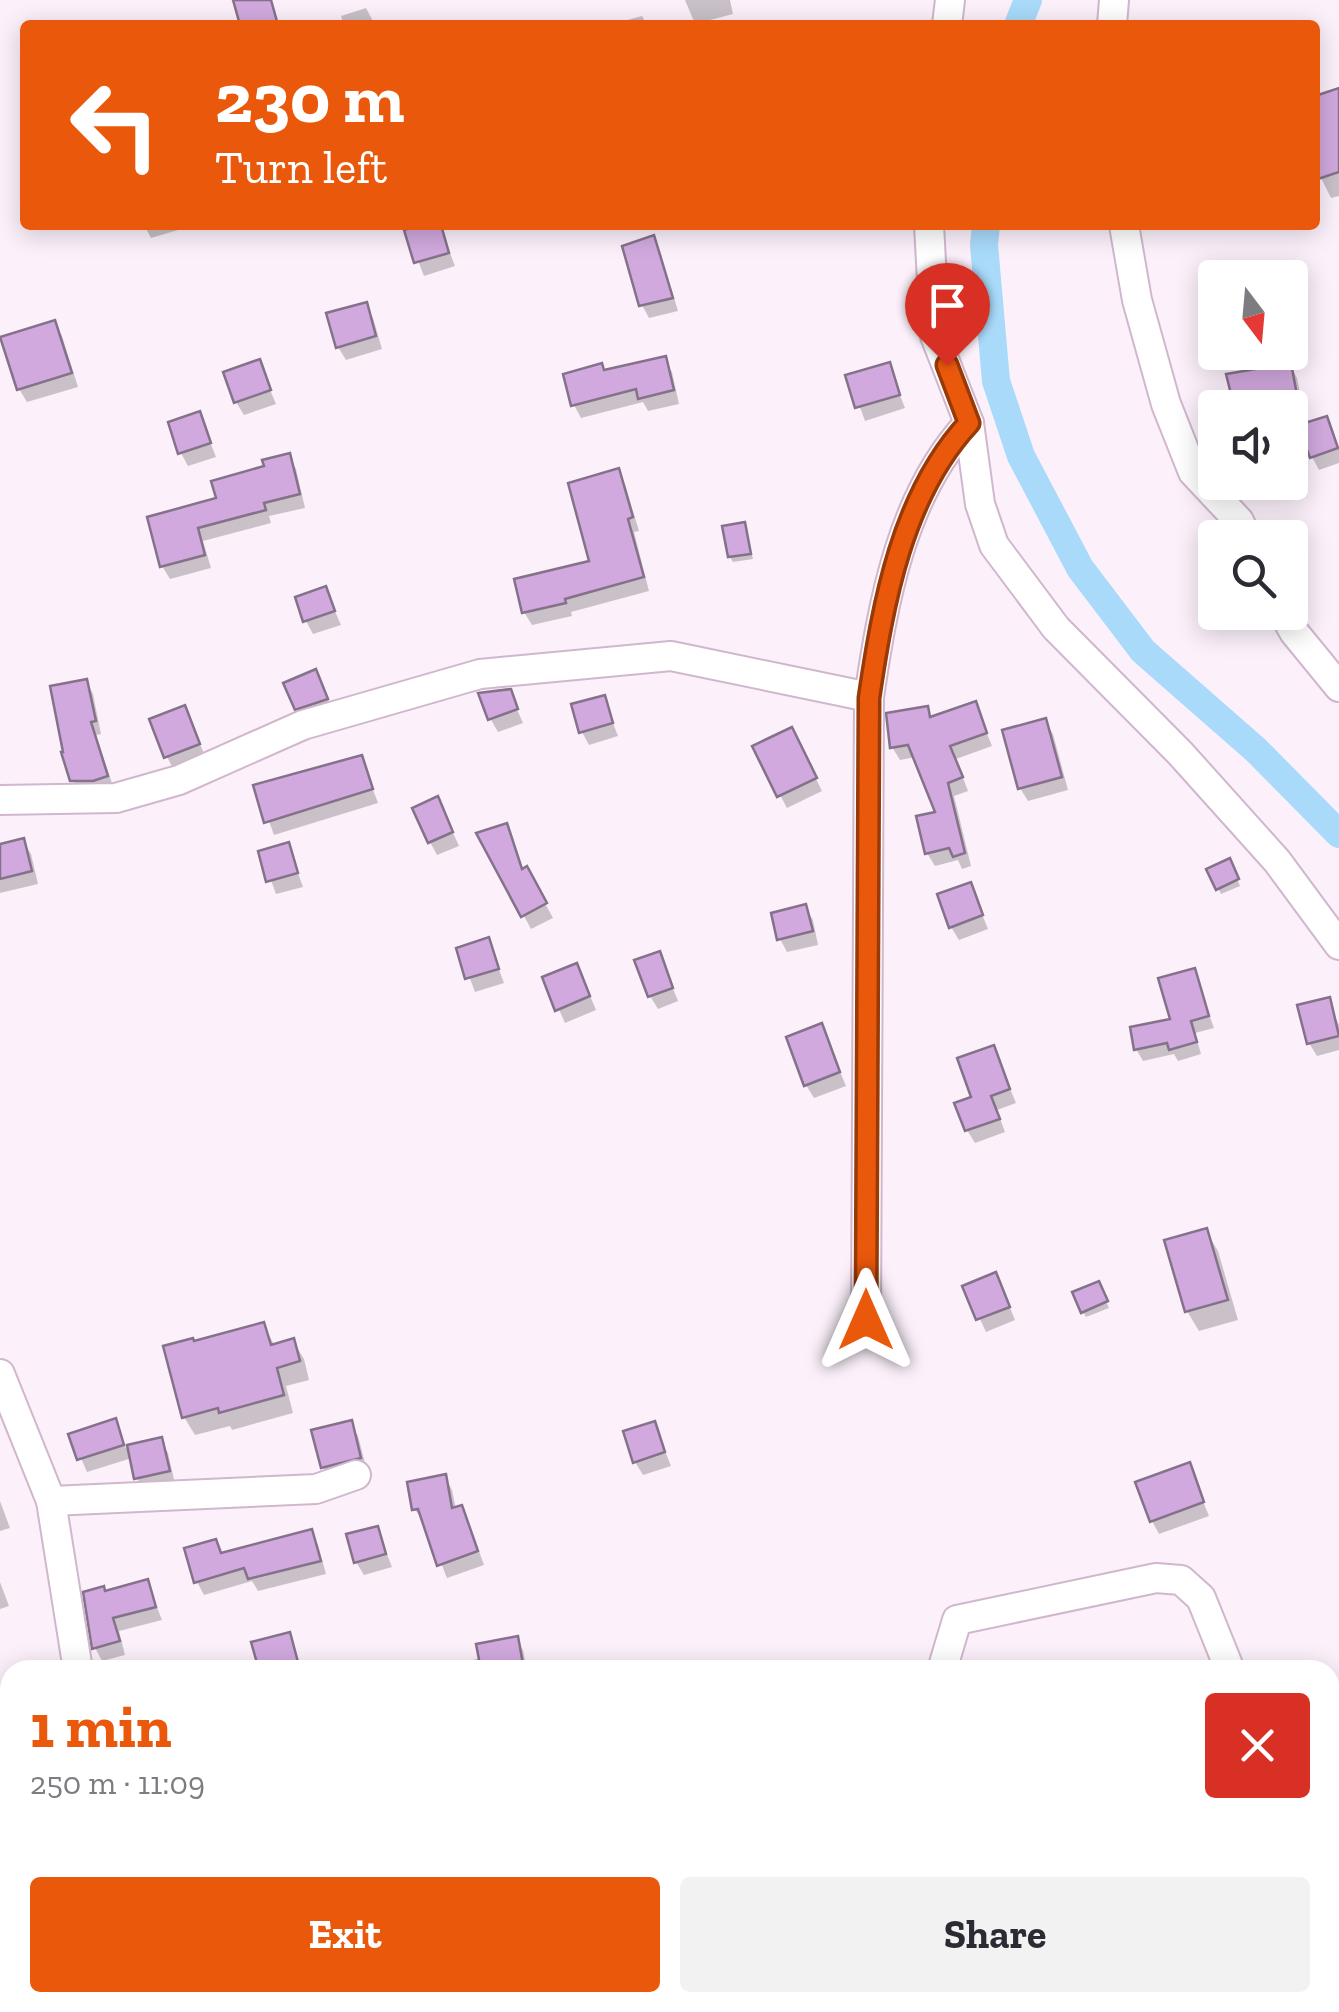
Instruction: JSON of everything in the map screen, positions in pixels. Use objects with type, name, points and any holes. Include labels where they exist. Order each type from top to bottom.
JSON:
[{"type":"street","points":[[930,230],[935,336],[969,423],[980,504],[994,546],[1056,628],[1180,753],[1277,861],[1339,945]]},
{"type":"street","points":[[1125,230],[1137,300],[1166,404],[1193,472],[1239,520]]},
{"type":"street","points":[[866,1320],[869,698],[882,608],[904,538],[954,438],[969,423]]},
{"type":"street","points":[[1293,630],[1339,687]]},
{"type":"street","points":[[0,800],[116,798],[179,780],[303,725],[480,674],[671,656],[869,698]]},
{"type":"street","points":[[0,1374],[52,1501],[76,1660]]},
{"type":"street","points":[[52,1501],[316,1489],[356,1475]]},
{"type":"street","points":[[945,1660],[957,1620],[1156,1578],[1181,1580],[1201,1598],[1226,1660]]},
{"type":"building","points":[[233,0],[271,0],[277,20],[239,20]]},
{"type":"building","points":[[1339,88],[1339,172],[1320,178],[1320,94]]},
{"type":"building","points":[[404,230],[442,230],[449,253],[414,263]]},
{"type":"building","points":[[654,235],[673,298],[639,306],[622,246]]},
{"type":"building","points":[[367,302],[376,336],[336,348],[326,313]]},
{"type":"building","points":[[55,320],[72,373],[17,390],[0,337]]},
{"type":"building","points":[[666,356],[674,390],[638,399],[636,389],[571,406],[563,374],[602,363],[604,370]]},
{"type":"building","points":[[260,359],[271,390],[234,403],[223,372]]},
{"type":"building","points":[[890,362],[900,395],[855,408],[845,375]]},
{"type":"building","points":[[1292,370],[1296,390],[1230,390],[1226,374]]},
{"type":"building","points":[[200,411],[211,443],[178,454],[168,422]]},
{"type":"building","points":[[1327,416],[1338,448],[1310,458],[1308,422]]},
{"type":"building","points":[[290,453],[300,494],[264,503],[266,510],[198,528],[205,555],[160,567],[147,517],[216,498],[211,481],[264,466],[262,460]]},
{"type":"building","points":[[619,468],[644,577],[522,613],[514,579],[589,561],[568,483]]},
{"type":"building","points":[[745,522],[751,554],[728,557],[722,526]]},
{"type":"building","points":[[326,586],[335,611],[303,622],[295,597]]},
{"type":"building","points":[[316,669],[328,699],[295,710],[283,683]]},
{"type":"building","points":[[87,679],[96,721],[91,722],[108,776],[93,781],[70,781],[50,686]]},
{"type":"building","points":[[511,689],[518,709],[488,720],[478,693]]},
{"type":"building","points":[[605,695],[613,723],[579,733],[571,704]]},
{"type":"building","points":[[976,701],[987,733],[950,746],[963,777],[948,783],[965,853],[953,857],[949,848],[925,854],[916,816],[935,812],[908,745],[890,748],[886,713],[928,706],[930,717]]},
{"type":"building","points":[[185,705],[200,744],[164,758],[149,719]]},
{"type":"building","points":[[1046,718],[1062,777],[1018,789],[1002,730]]},
{"type":"building","points":[[792,727],[817,778],[777,797],[752,746]]},
{"type":"building","points":[[362,755],[373,789],[264,823],[253,785]]},
{"type":"building","points":[[438,796],[453,832],[428,843],[412,808]]},
{"type":"building","points":[[507,823],[522,869],[527,866],[547,903],[521,917],[476,833]]},
{"type":"building","points":[[24,838],[32,871],[0,879],[0,844]]},
{"type":"building","points":[[289,842],[298,873],[266,882],[258,851]]},
{"type":"building","points":[[1230,858],[1239,879],[1216,890],[1206,869]]},
{"type":"building","points":[[971,882],[983,915],[949,928],[937,894]]},
{"type":"building","points":[[806,904],[813,931],[777,940],[771,913]]},
{"type":"building","points":[[489,937],[499,969],[465,979],[456,948]]},
{"type":"building","points":[[660,951],[673,988],[648,997],[634,960]]},
{"type":"building","points":[[577,963],[590,996],[555,1011],[542,977]]},
{"type":"building","points":[[1195,968],[1209,1016],[1191,1021],[1197,1042],[1169,1050],[1167,1043],[1134,1050],[1130,1027],[1170,1019],[1158,978]]},
{"type":"building","points":[[1330,997],[1339,1036],[1307,1044],[1297,1005]]},
{"type":"building","points":[[822,1023],[840,1072],[804,1086],[786,1037]]},
{"type":"building","points":[[994,1045],[1010,1089],[991,1096],[1000,1119],[965,1131],[954,1103],[971,1097],[957,1058]]},
{"type":"building","points":[[1207,1228],[1228,1300],[1185,1312],[1164,1240]]},
{"type":"building","points":[[996,1272],[1010,1307],[976,1320],[962,1286]]},
{"type":"building","points":[[1099,1281],[1108,1301],[1081,1313],[1072,1292]]},
{"type":"building","points":[[264,1322],[271,1345],[294,1338],[300,1361],[277,1368],[284,1395],[219,1413],[218,1408],[182,1418],[163,1346]]},
{"type":"building","points":[[116,1418],[124,1445],[77,1460],[68,1434]]},
{"type":"building","points":[[352,1420],[361,1458],[321,1468],[311,1430]]},
{"type":"building","points":[[655,1421],[665,1452],[633,1463],[623,1431]]},
{"type":"building","points":[[162,1437],[170,1471],[134,1479],[127,1445]]},
{"type":"building","points":[[1190,1462],[1204,1502],[1150,1522],[1135,1482]]},
{"type":"building","points":[[446,1474],[452,1508],[462,1505],[478,1551],[437,1566],[418,1509],[412,1510],[407,1482]]},
{"type":"building","points":[[378,1526],[386,1554],[354,1563],[346,1534]]},
{"type":"building","points":[[312,1529],[321,1561],[248,1579],[244,1568],[194,1583],[184,1548],[216,1539],[221,1553]]},
{"type":"building","points":[[148,1579],[156,1607],[113,1618],[120,1641],[92,1649],[83,1592],[104,1586],[105,1591]]},
{"type":"building","points":[[290,1632],[297,1660],[256,1660],[251,1642]]},
{"type":"building","points":[[518,1636],[522,1660],[479,1660],[476,1644]]},
{"type":"waterway","points":[[1020,20],[1028,0]]},
{"type":"waterway","points":[[986,230],[996,381],[1021,456],[1080,568],[1143,651],[1256,750],[1339,834]]},
{"type":"route","points":[[866,1320],[869,698],[882,608],[904,538],[917,505],[954,438],[969,423],[947,365]]}]
